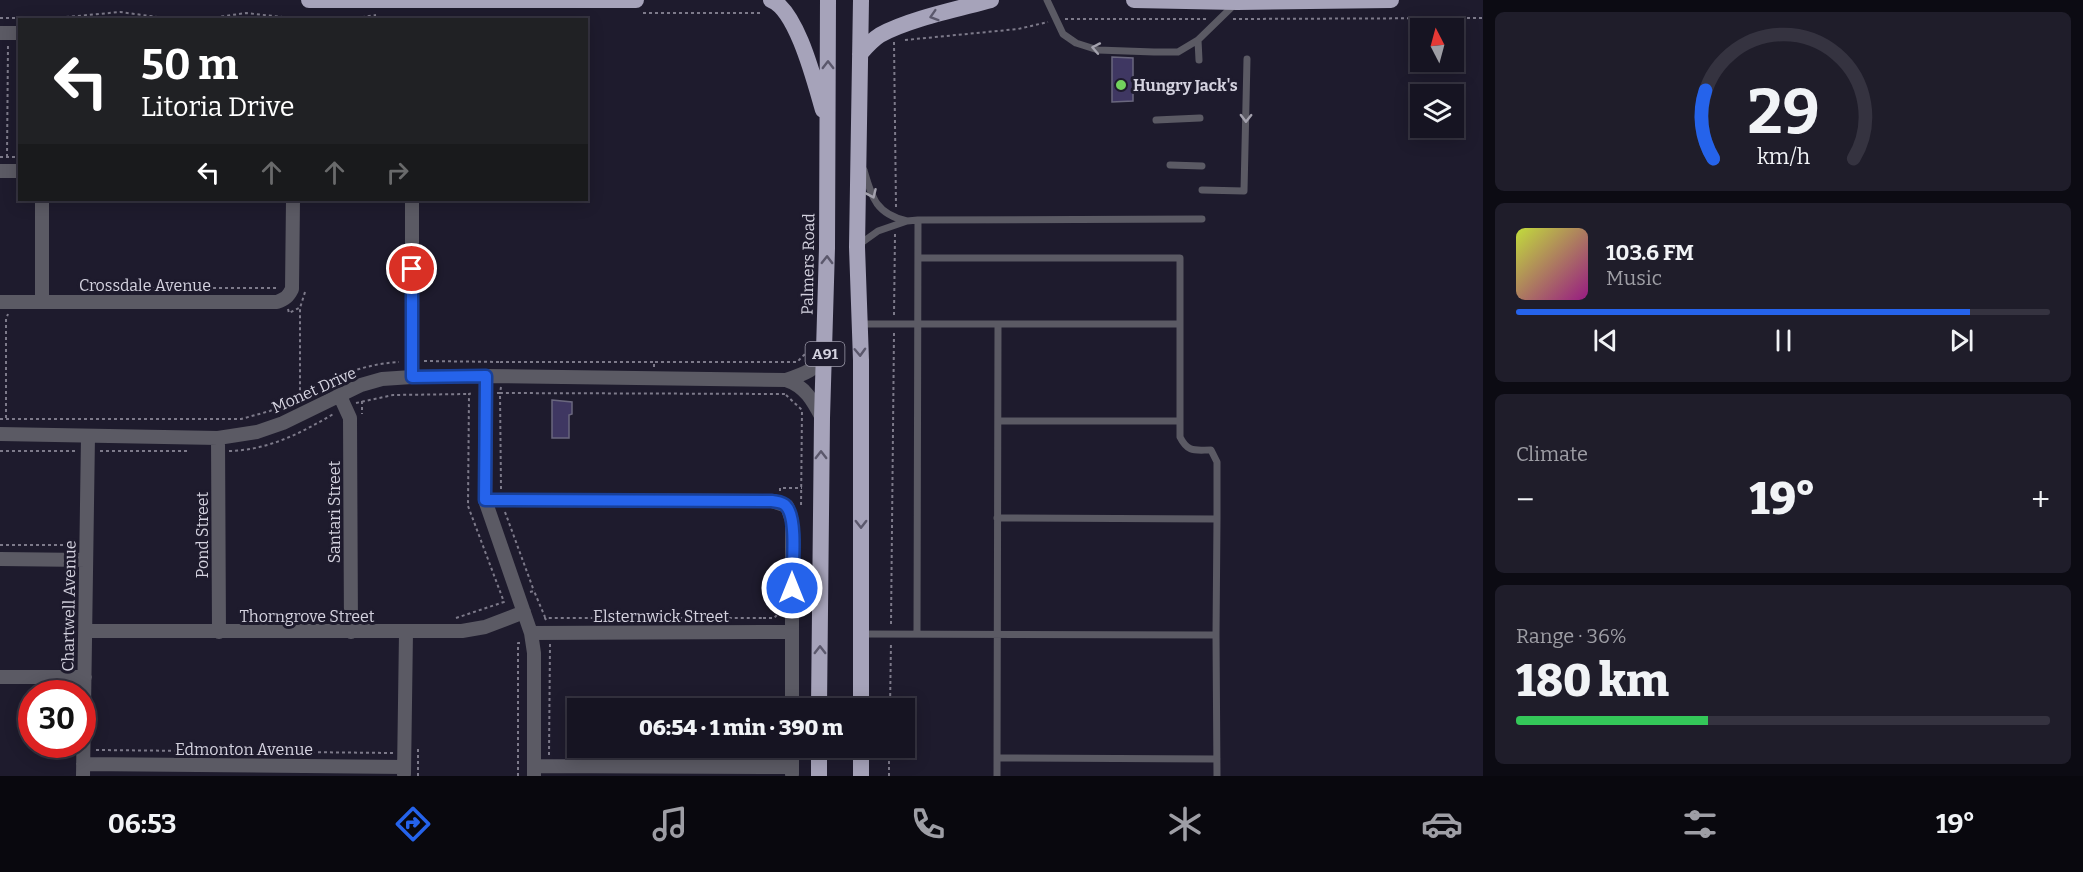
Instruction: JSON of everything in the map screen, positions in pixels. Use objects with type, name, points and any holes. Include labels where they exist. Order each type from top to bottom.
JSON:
[{"type":"highway","points":[[309,0],[636,0]]},
{"type":"highway","points":[[771,0],[781,6],[790,19],[807,59],[828,128]]},
{"type":"highway","name":"Palmers Road","points":[[819,698],[822,418],[819,346],[828,128],[828,0]]},
{"type":"highway","name":"A91","points":[[861,0],[857,246],[860,324],[861,698]]},
{"type":"highway","points":[[860,54],[867,45],[887,32],[928,17],[991,0]]},
{"type":"highway","points":[[1134,0],[1237,2],[1391,0]]},
{"type":"highway","points":[[819,758],[819,776]]},
{"type":"highway","points":[[861,758],[861,776]]},
{"type":"street","points":[[0,171],[18,171]]},
{"type":"street","points":[[42,201],[42,302]]},
{"type":"street","name":"Crossdale Avenue","points":[[0,302],[277,302],[288,296],[292,289],[292,201]]},
{"type":"street","points":[[412,201],[412,377]]},
{"type":"street","name":"Monet Drive","points":[[0,434],[218,438],[257,432],[283,423],[343,400],[382,379],[412,377],[654,378],[786,387],[814,368],[822,358],[819,346]]},
{"type":"street","points":[[486,376],[485,500],[531,633],[534,653],[534,771],[792,772]]},
{"type":"street","points":[[786,387],[796,384],[808,393],[822,418]]},
{"type":"street","name":"Santari Street","points":[[343,400],[350,418],[351,632]]},
{"type":"street","name":"Chartwell Avenue","points":[[87,768],[85,677],[88,436]]},
{"type":"street","name":"Pond Street","points":[[218,438],[219,632]]},
{"type":"street","points":[[485,500],[772,501],[786,506],[792,521],[792,698]]},
{"type":"street","points":[[0,559],[86,560]]},
{"type":"street","name":"Thorngrove Street","points":[[86,631],[462,631],[485,627],[524,612]]},
{"type":"street","points":[[404,772],[406,632]]},
{"type":"street","name":"Elsternwick Street","points":[[531,633],[791,632]]},
{"type":"street","points":[[0,677],[85,677]]},
{"type":"street","name":"Edmonton Avenue","points":[[87,768],[404,772]]},
{"type":"lane","points":[[1047,0],[1058,19],[1063,34],[1076,43],[1098,50],[1178,52],[1198,40],[1237,2]]},
{"type":"lane","points":[[1198,40],[1199,60]]},
{"type":"lane","points":[[1202,190],[1244,191],[1247,59]]},
{"type":"lane","points":[[1156,120],[1200,118]]},
{"type":"lane","points":[[859,148],[872,198],[896,222]]},
{"type":"lane","points":[[1170,165],[1202,166]]},
{"type":"lane","points":[[857,246],[896,222],[918,220],[1202,219]]},
{"type":"lane","points":[[917,634],[918,220]]},
{"type":"lane","points":[[918,258],[1180,258],[1180,437],[1185,446],[1192,450],[1211,450],[1217,462],[1217,776]]},
{"type":"lane","points":[[860,324],[1180,324]]},
{"type":"lane","points":[[997,776],[998,325]]},
{"type":"lane","points":[[998,421],[1180,421]]},
{"type":"lane","points":[[997,518],[1217,519]]},
{"type":"lane","points":[[861,634],[1216,635]]},
{"type":"lane","points":[[997,758],[1217,759]]},
{"type":"path","points":[[0,18],[56,18],[120,12],[165,18],[211,18],[246,13],[291,18]]},
{"type":"path","points":[[905,40],[1018,29],[1058,19],[1483,18]]},
{"type":"path","points":[[4,38],[7,157]]},
{"type":"path","points":[[890,698],[896,222],[894,41]]},
{"type":"path","points":[[0,157],[18,157]]},
{"type":"path","points":[[300,396],[300,308],[305,294],[305,282]]},
{"type":"path","points":[[0,313],[8,313],[6,319],[6,420]]},
{"type":"path","points":[[654,393],[654,362],[797,362],[819,346]]},
{"type":"path","points":[[424,361],[501,362]]},
{"type":"path","points":[[0,420],[241,419],[270,411],[337,375],[366,366],[399,362]]},
{"type":"path","points":[[500,393],[654,393],[786,387]]},
{"type":"path","points":[[343,400],[362,401],[376,397],[418,393],[469,394]]},
{"type":"path","points":[[362,401],[362,424]]},
{"type":"path","points":[[0,451],[75,451]]},
{"type":"path","points":[[0,545],[74,545]]},
{"type":"path","points":[[446,618],[457,618],[504,602]]},
{"type":"path","points":[[763,632],[763,618],[774,618],[780,613]]},
{"type":"path","points":[[87,768],[96,750],[394,753]]},
{"type":"path","points":[[889,758],[889,776]]},
{"type":"building","points":[[1112,57],[1133,58],[1133,101],[1112,102]]},
{"type":"building","points":[[552,400],[572,402],[572,414],[569,415],[569,438],[552,438]]},
{"type":"place","name":"Hungry Jack's","points":[[1121,85]]},
{"type":"route","points":[[412,269],[412,377],[486,376],[485,500],[772,501],[782,503],[786,506],[792,521],[792,588]]}]
